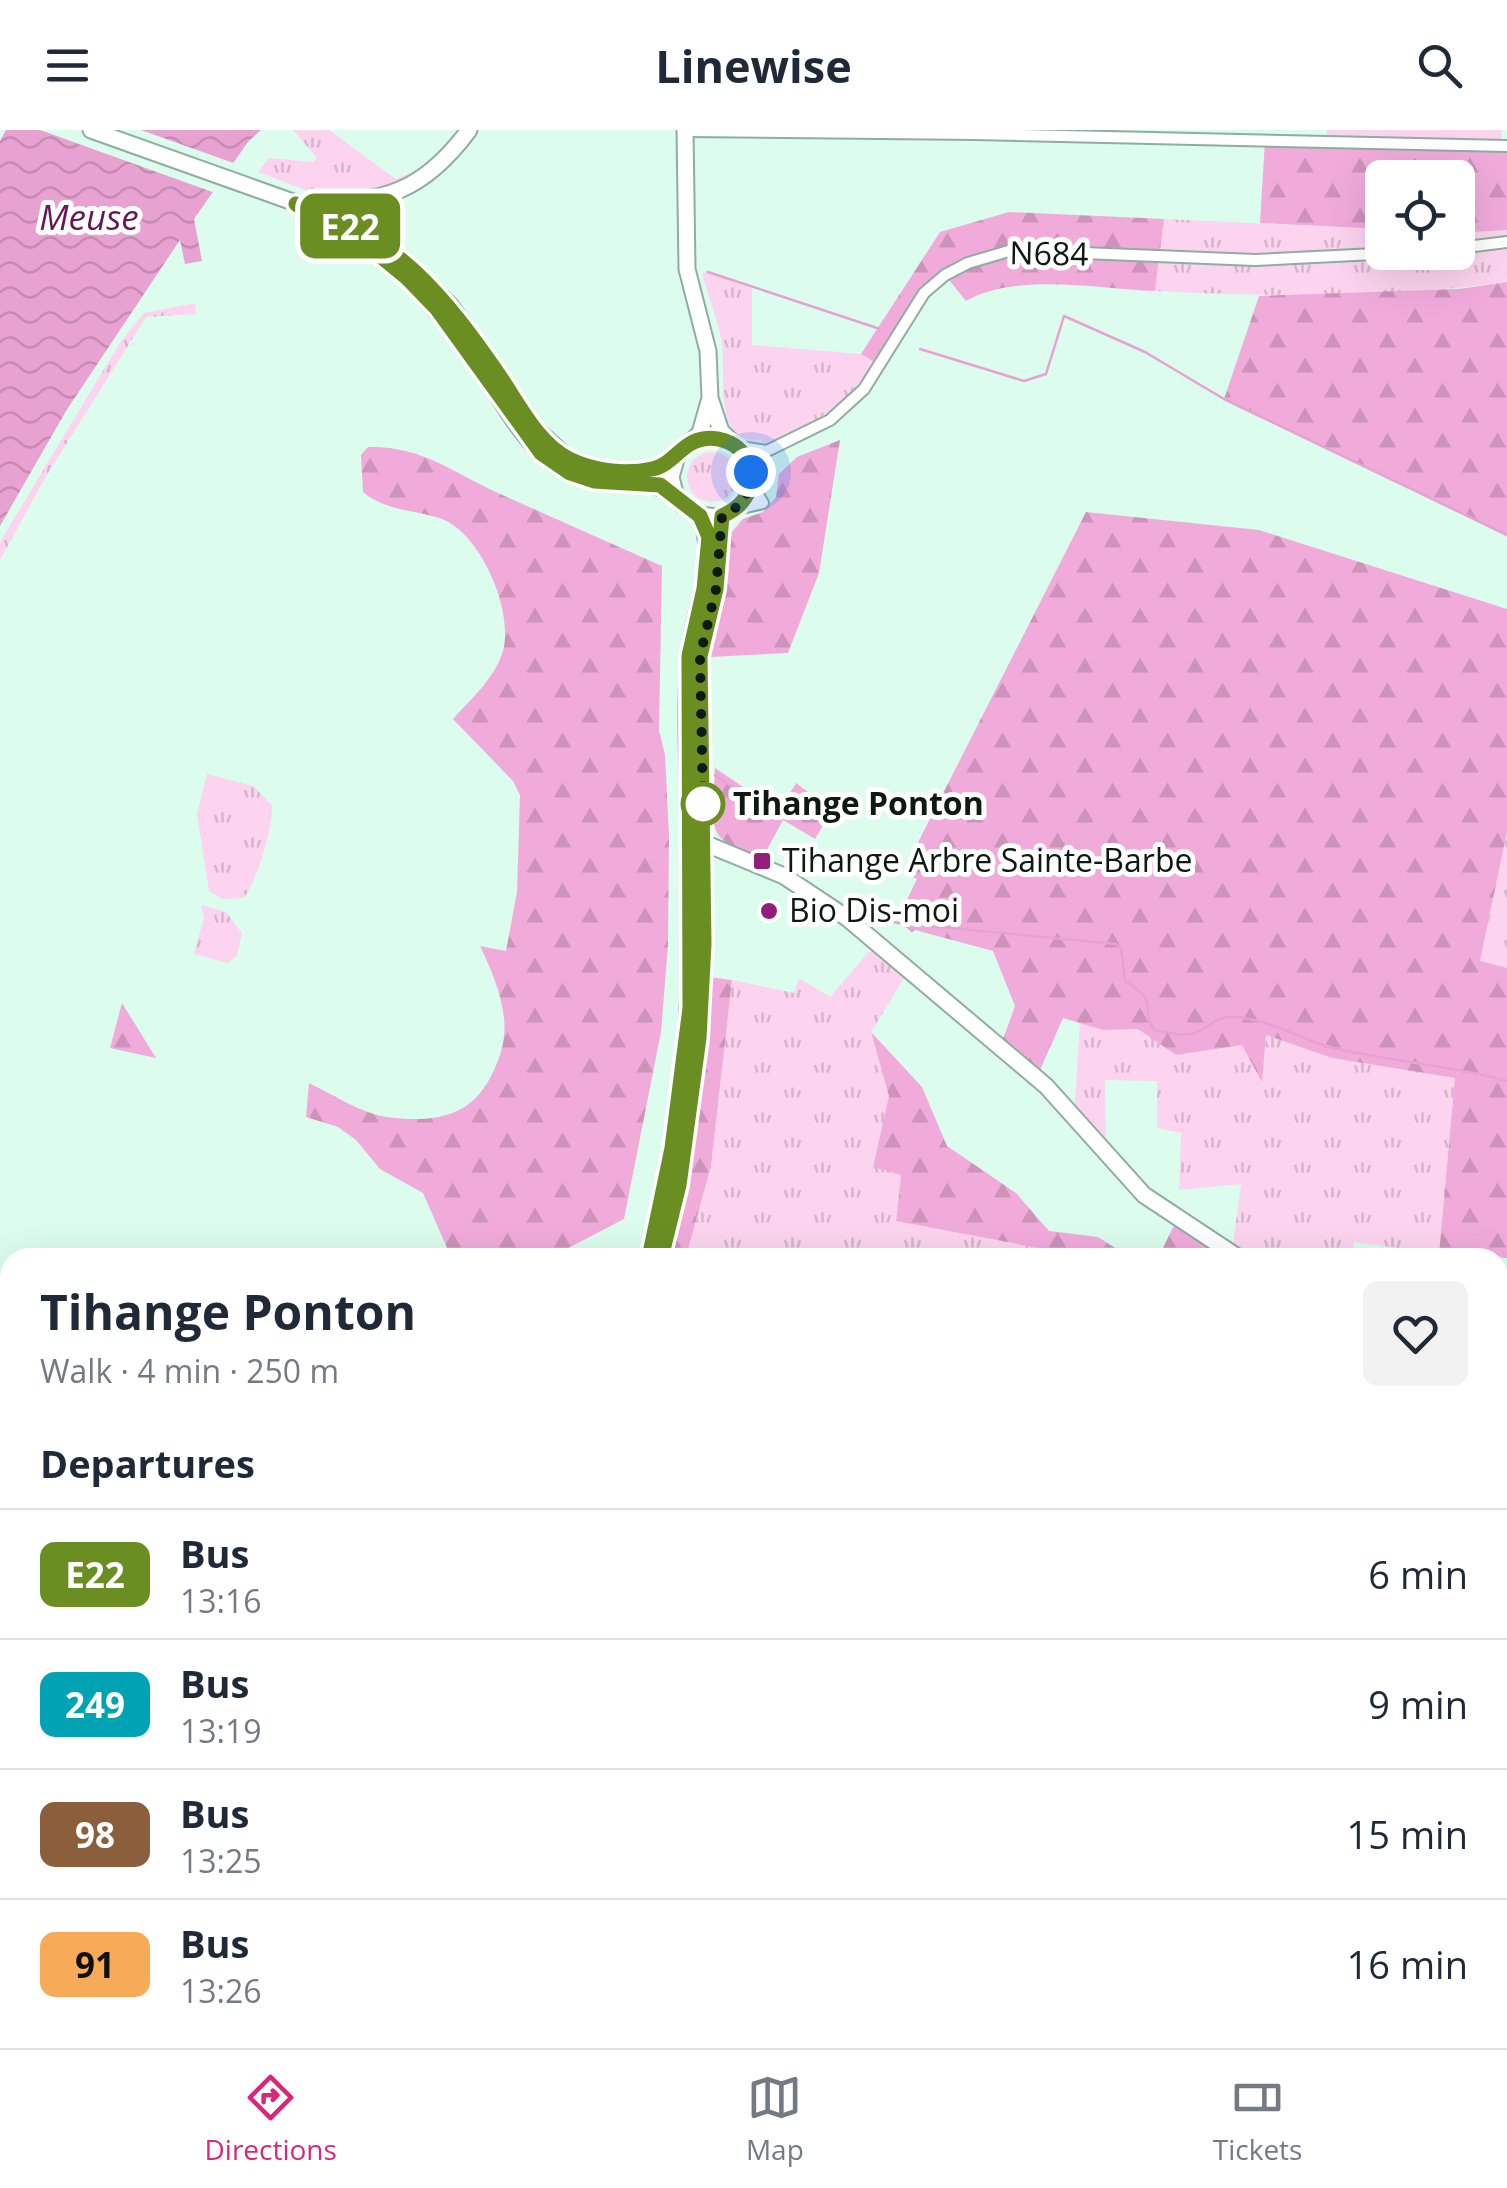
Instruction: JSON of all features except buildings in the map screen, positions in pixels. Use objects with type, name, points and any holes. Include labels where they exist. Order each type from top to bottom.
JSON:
[{"type":"main road","points":[[91,130],[332,216],[368,236],[423,277],[450,305],[536,429],[570,460],[608,470],[646,470],[708,438],[734,444]]},
{"type":"main road","points":[[296,204],[349,204],[395,194],[435,168],[470,130]]},
{"type":"main road","points":[[296,204],[365,246],[407,278],[437,309],[541,453],[570,473],[594,481],[660,485],[700,516],[727,513],[748,494],[751,477],[748,460],[721,431],[710,398],[708,351],[687,270],[685,131]]},
{"type":"main road","points":[[676,497],[671,477],[673,466],[703,425],[710,398]]},
{"type":"main road","points":[[663,1248],[679,1185],[699,1038],[704,944],[700,656],[716,589],[727,513]]},
{"type":"main road","points":[[651,1248],[672,1148],[690,1008],[689,656],[708,562],[709,537],[700,516]]},
{"type":"main road","points":[[691,831],[704,843],[784,876],[847,918],[1046,1086],[1144,1195],[1224,1248]]},
{"type":"street","points":[[685,131],[976,132],[1507,146]]},
{"type":"street","points":[[1475,246],[1507,242]]},
{"type":"street","name":"N684","points":[[766,450],[830,420],[847,407],[864,389],[924,292],[945,275],[990,254],[1012,250],[1269,260],[1365,255]]},
{"type":"street","points":[[734,444],[766,450],[751,477]]},
{"type":"green space","points":[[293,130],[329,130],[396,179],[427,166],[395,186],[329,199],[258,172],[269,158],[313,162],[317,158]]},
{"type":"green space","points":[[1327,130],[1502,130],[1500,146],[1326,142]]},
{"type":"green space","points":[[1265,140],[1507,146],[1507,230],[1475,232],[1475,160],[1365,160],[1365,228],[1260,223]]},
{"type":"green space","points":[[1009,212],[1164,219],[1155,291],[1033,285],[986,292],[966,301],[945,275],[924,293],[880,365],[861,354],[940,232]]},
{"type":"green space","points":[[1164,219],[1365,228],[1365,270],[1475,270],[1475,232],[1507,230],[1507,282],[1331,295],[1155,291]]},
{"type":"green space","points":[[702,273],[752,287],[752,345],[861,354],[875,362],[839,403],[813,422],[763,445],[761,440],[745,439],[728,420],[722,343]]},
{"type":"green space","points":[[1507,282],[1507,535],[1224,399],[1259,296],[1459,289]]},
{"type":"green space","points":[[195,303],[196,314],[146,317],[45,478],[0,560],[0,542],[121,341],[144,313]]},
{"type":"green space","points":[[840,440],[819,573],[788,653],[710,657],[726,588],[731,533],[743,519],[763,512],[776,497],[779,474],[797,457]]},
{"type":"green space","points":[[368,447],[420,455],[662,566],[659,730],[665,755],[669,835],[668,945],[661,1032],[624,1219],[568,1248],[447,1248],[423,1193],[380,1169],[356,1140],[338,1127],[306,1117],[309,1083],[386,1117],[436,1117],[464,1108],[475,1098],[497,1064],[504,1038],[501,999],[480,946],[506,951],[517,892],[520,795],[513,781],[453,719],[482,688],[503,651],[504,616],[499,596],[481,557],[456,527],[442,519],[381,503],[363,492],[361,455]]},
{"type":"green space","points":[[712,452],[730,459],[737,477],[730,495],[712,502],[694,495],[687,477],[694,459]]},
{"type":"green space","points":[[1086,512],[1259,530],[1507,609],[1507,832],[1480,961],[1507,968],[1507,1248],[1440,1248],[1455,1078],[1332,1058],[1266,1035],[1262,1082],[1242,1045],[1176,1055],[1138,1029],[1103,1030],[1063,1018],[1040,1070],[1002,1042],[1015,1006],[993,951],[904,927],[899,916],[917,879],[903,872]]},
{"type":"green space","points":[[715,768],[779,811],[796,783],[832,810],[815,839],[783,820],[762,859],[742,852],[720,837],[715,827]]},
{"type":"green space","points":[[207,774],[253,786],[272,805],[263,853],[244,898],[222,899],[209,891],[197,814]]},
{"type":"green space","points":[[1507,832],[1507,968],[1480,962]]},
{"type":"green space","points":[[201,905],[226,912],[242,933],[237,956],[227,963],[194,954],[204,917]]},
{"type":"green space","points":[[872,948],[906,975],[871,1032],[890,1096],[873,1166],[901,1174],[896,1221],[1040,1248],[689,1248],[711,1166],[732,980],[794,993],[799,978],[830,997]]},
{"type":"green space","points":[[709,977],[732,980],[711,1166],[688,1248],[672,1248],[697,1124]]},
{"type":"green space","points":[[122,1003],[156,1058],[110,1048]]},
{"type":"green space","points":[[1080,1023],[1103,1030],[1138,1028],[1176,1055],[1242,1045],[1262,1079],[1266,1035],[1332,1058],[1456,1078],[1440,1248],[1396,1248],[1354,1242],[1353,1248],[1233,1248],[1241,1184],[1179,1190],[1181,1133],[1157,1128],[1157,1081],[1105,1080],[1106,1153],[1074,1117]]},
{"type":"green space","points":[[871,1032],[922,1087],[947,1146],[1016,1193],[1049,1231],[1098,1237],[1115,1248],[1039,1248],[896,1221],[901,1175],[873,1167],[889,1096]]},
{"type":"green space","points":[[1177,1219],[1215,1248],[1163,1248]]},
{"type":"water","name":"Meuse","points":[[6,130],[261,130],[248,142],[194,219],[202,261],[185,264],[180,240],[66,411],[0,526],[0,141]]},
{"type":"pier","points":[[40,130],[141,130],[239,165],[218,194]]},
{"type":"waterway","points":[[708,272],[880,329]]},
{"type":"waterway","points":[[920,349],[1024,381],[1046,374],[1064,316],[1145,352],[1224,399],[1507,535]]},
{"type":"waterway","points":[[715,775],[777,818]]},
{"type":"waterway","points":[[893,922],[905,924],[912,931],[918,925],[1116,944],[1121,948],[1125,981],[1147,1000],[1154,1030],[1189,1034],[1225,1017],[1249,1019],[1338,1049],[1507,1081]]},
{"type":"bus line","name":"E22","points":[[651,1248],[672,1148],[690,1008],[688,678],[709,537],[700,516],[660,485],[594,481],[570,473],[541,453],[437,309],[407,278],[379,255],[296,204],[332,216],[368,236],[423,277],[450,305],[536,429],[570,460],[593,468],[646,470],[668,462],[692,442],[708,438],[730,441],[748,460],[748,494],[741,504],[722,516],[716,589],[700,656],[704,944],[699,1038],[679,1185],[663,1248]]},
{"type":"place","name":"Tihange Ponton","points":[[703,804]]},
{"type":"place","name":"Tihange Arbre Sainte-Barbe","points":[[762,861]]},
{"type":"place","name":"Bio Dis-moi","points":[[769,911]]},
{"type":"route","points":[[703,804],[703,632],[716,589],[722,516],[741,504],[748,494],[751,472]]}]
